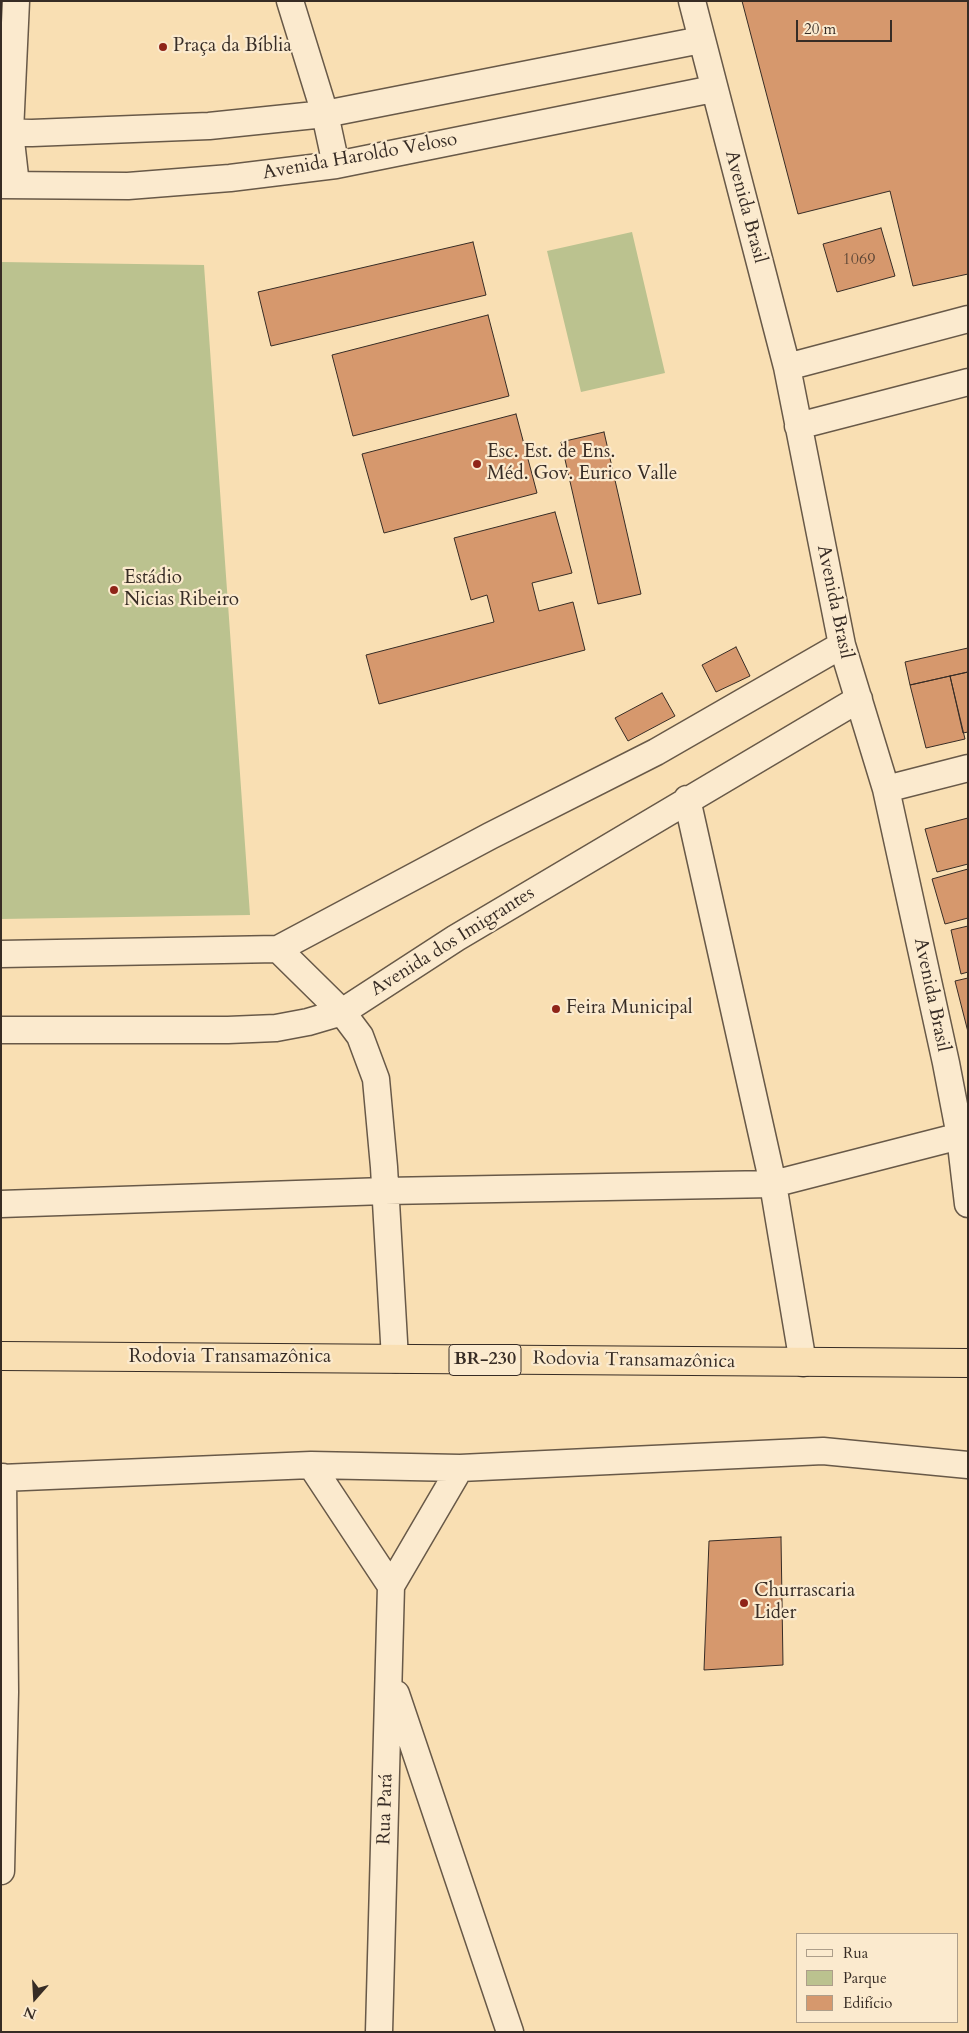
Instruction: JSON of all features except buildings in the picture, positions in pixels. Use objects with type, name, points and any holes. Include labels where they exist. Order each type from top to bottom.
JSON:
[{"type":"highway","name":"Rodovia Transamazônica","points":[[1,1356],[968,1363]]},
{"type":"street","points":[[9,185],[6,132],[16,1]]},
{"type":"street","points":[[290,1],[325,114],[336,165]]},
{"type":"street","name":"Avenida Brasil","points":[[692,1],[787,367],[842,645],[886,789],[957,1060],[960,1136],[968,1204]]},
{"type":"street","points":[[6,132],[210,126],[325,114],[701,40]]},
{"type":"street","name":"Avenida Haroldo Veloso","points":[[9,185],[128,186],[230,178],[336,165],[714,88]]},
{"type":"street","points":[[787,367],[968,319]]},
{"type":"street","points":[[798,426],[968,382]]},
{"type":"street","points":[[1,954],[278,949],[490,836],[656,752],[842,645]]},
{"type":"street","name":"Avenida dos Imigrantes","points":[[1,1030],[238,1030],[276,1028],[308,1022],[342,1012],[456,938],[687,799],[859,699]]},
{"type":"street","points":[[886,789],[968,768]]},
{"type":"street","points":[[687,799],[773,1184],[803,1363]]},
{"type":"street","points":[[278,949],[342,1012],[360,1036],[376,1078],[395,1359]]},
{"type":"street","points":[[1,1204],[385,1191],[773,1184],[960,1136]]},
{"type":"street","points":[[1,1871],[3,1692],[2,1478],[311,1465],[460,1468],[823,1451],[968,1465]]},
{"type":"street","points":[[311,1465],[391,1586]]},
{"type":"street","name":"Rua Pará","points":[[379,2032],[391,1586],[460,1468]]},
{"type":"street","points":[[390,1676],[510,2032]]},
{"type":"green space","points":[[632,232],[665,373],[581,392],[547,251]]},
{"type":"green space","name":"Estádio Nicias Ribeiro","points":[[1,262],[204,265],[250,915],[1,919]]},
{"type":"place","name":"Praça da Bíblia","points":[[163,47]]},
{"type":"place","name":"Esc. Est. de Ens. Méd. Gov. Eurico Valle","points":[[477,464]]},
{"type":"place","name":"Estádio Nicias Ribeiro","points":[[114,590]]},
{"type":"place","name":"Feira Municipal","points":[[556,1009]]},
{"type":"place","name":"Churrascaria Lider","points":[[744,1603]]}]
